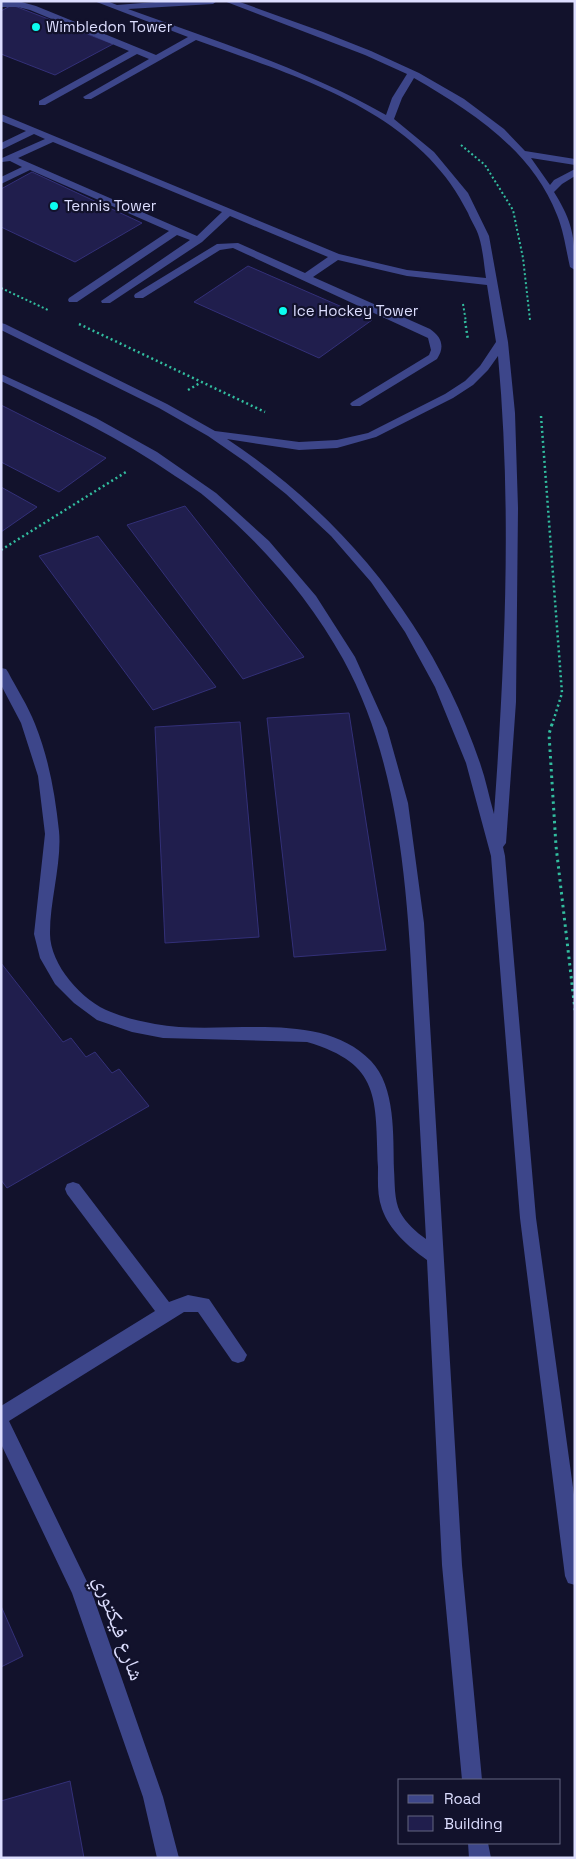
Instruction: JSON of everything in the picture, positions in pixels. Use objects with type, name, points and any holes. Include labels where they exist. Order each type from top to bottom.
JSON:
[{"type":"street","points":[[98,1],[302,76],[350,98],[389,120],[431,154],[463,193],[484,236],[502,342],[509,413],[512,508],[509,702],[498,856],[528,1218],[575,1576]]},
{"type":"street","points":[[114,7],[213,1]]},
{"type":"street","points":[[228,1],[344,42],[412,73],[476,112],[524,154],[550,190],[560,209],[575,267]]},
{"type":"street","points":[[4,5],[33,8],[155,58]]},
{"type":"street","points":[[88,97],[195,37]]},
{"type":"street","points":[[42,103],[135,50]]},
{"type":"street","points":[[389,120],[397,98],[412,73]]},
{"type":"street","points":[[1,117],[336,256],[407,273],[491,282]]},
{"type":"street","points":[[1,147],[34,130]]},
{"type":"street","points":[[6,160],[54,138]]},
{"type":"street","points":[[524,154],[575,162]]},
{"type":"street","points":[[6,160],[29,167],[198,240]]},
{"type":"street","points":[[1,181],[29,167]]},
{"type":"street","points":[[550,190],[558,182],[575,172]]},
{"type":"street","points":[[106,301],[198,240],[229,211]]},
{"type":"street","points":[[73,300],[176,231]]},
{"type":"street","points":[[139,296],[213,249],[222,245],[238,247],[426,331],[433,336],[437,350],[433,357],[356,404]]},
{"type":"street","points":[[304,278],[336,256]]},
{"type":"street","points":[[1,326],[163,406],[212,434],[251,460],[290,491],[335,533],[375,579],[406,623],[442,687],[473,763],[498,856]]},
{"type":"street","points":[[212,434],[299,446],[337,444],[372,435],[448,396],[469,383],[484,368],[502,342]]},
{"type":"street","points":[[1,376],[92,420],[153,455],[212,496],[265,544],[311,598],[350,660],[380,728],[402,803],[417,923],[452,1565],[472,1779]]},
{"type":"street","points":[[1,672],[28,723],[45,776],[52,834],[42,934],[48,958],[60,980],[79,999],[103,1016],[132,1026],[163,1032],[307,1036],[329,1041],[350,1050],[366,1065],[377,1081],[382,1101],[387,1197],[393,1214],[403,1230],[417,1244],[434,1254]]},
{"type":"street","points":[[73,1189],[168,1314]]},
{"type":"street","points":[[1,1416],[180,1305],[188,1303],[203,1305],[238,1355]]},
{"type":"street","name":"شارع فيكتوري","points":[[1,1424],[81,1590],[153,1798],[168,1858]]},
{"type":"street","points":[[478,1844],[480,1858]]},
{"type":"path","points":[[1,288],[53,312]]},
{"type":"path","points":[[70,320],[296,426],[299,446]]},
{"type":"path","points":[[1,550],[153,455]]},
{"type":"building","name":"Wimbledon Tower","points":[[12,5],[113,44],[55,75],[1,54],[1,11]]},
{"type":"building","name":"Tennis Tower","points":[[32,172],[142,223],[75,262],[1,227],[1,189]]},
{"type":"building","name":"Ice Hockey Tower","points":[[248,266],[372,320],[319,358],[194,302]]},
{"type":"building","points":[[1,405],[106,458],[59,492],[1,462]]},
{"type":"building","points":[[1,487],[37,507],[1,532]]},
{"type":"building","points":[[185,506],[304,657],[243,679],[127,525]]},
{"type":"building","points":[[98,536],[216,687],[153,710],[39,556]]},
{"type":"building","points":[[349,713],[386,950],[294,957],[267,718]]},
{"type":"building","points":[[240,722],[259,937],[165,943],[155,727]]},
{"type":"building","points":[[1,963],[63,1042],[71,1038],[86,1057],[95,1052],[112,1073],[119,1069],[149,1106],[7,1188],[1,1180]]},
{"type":"building","points":[[1,1606],[23,1656],[1,1667]]},
{"type":"building","points":[[70,1781],[84,1858],[1,1858],[1,1801]]},
{"type":"place","name":"Wimbledon Tower","points":[[36,27]]},
{"type":"place","name":"Tennis Tower","points":[[54,206]]},
{"type":"place","name":"Ice Hockey Tower","points":[[283,311]]}]
